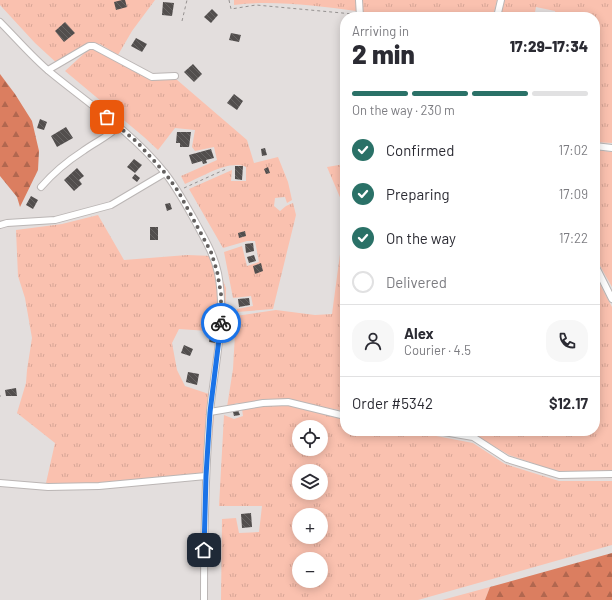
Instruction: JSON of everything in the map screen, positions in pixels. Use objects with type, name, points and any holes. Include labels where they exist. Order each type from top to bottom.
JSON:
[{"type":"street","points":[[359,0],[360,12]]},
{"type":"street","points":[[498,12],[501,0]]},
{"type":"street","points":[[0,22],[48,70],[137,142],[165,173],[178,191],[211,252],[217,271],[221,294],[222,319],[210,412],[206,476],[204,600]]},
{"type":"street","points":[[48,70],[89,46],[94,46],[152,77],[175,76]]},
{"type":"street","points":[[41,187],[57,170],[84,150],[111,134],[119,126]]},
{"type":"street","points":[[600,147],[612,148]]},
{"type":"street","points":[[0,225],[6,223],[55,220],[111,205],[165,173]]},
{"type":"street","points":[[600,275],[612,299]]},
{"type":"street","points":[[210,412],[263,403],[288,402],[340,415]]},
{"type":"street","points":[[467,436],[473,437],[507,459],[559,475],[612,474]]},
{"type":"street","points":[[0,483],[48,487],[99,486],[206,476]]},
{"type":"path","points":[[182,21],[187,0]]},
{"type":"path","points":[[229,0],[231,9],[256,5],[340,14]]},
{"type":"path","points":[[178,191],[226,169]]},
{"type":"green space","points":[[0,0],[155,0],[132,31],[118,55],[100,44],[87,44],[60,66],[35,43],[0,5]]},
{"type":"green space","points":[[234,0],[356,0],[356,11],[280,3],[234,5]]},
{"type":"green space","points":[[361,0],[497,0],[494,12],[362,12]]},
{"type":"green space","points":[[504,0],[612,0],[612,143],[600,142],[600,12],[555,12],[536,7],[535,12],[501,12]]},
{"type":"green space","points":[[90,48],[151,79],[176,79],[247,140],[254,163],[278,157],[288,182],[292,200],[287,203],[285,197],[275,198],[274,206],[280,211],[293,203],[296,215],[273,309],[237,312],[237,309],[253,306],[251,296],[233,298],[224,252],[242,246],[247,266],[259,262],[255,241],[247,241],[223,248],[189,189],[232,170],[231,181],[246,181],[246,167],[232,165],[224,167],[207,173],[185,184],[181,176],[217,160],[214,147],[195,151],[192,147],[195,130],[175,128],[158,150],[65,71]]},
{"type":"green space","points":[[0,74],[32,121],[39,151],[38,170],[20,207],[17,197],[0,176]]},
{"type":"green space","points":[[600,151],[612,152],[612,287],[600,266]]},
{"type":"green space","points":[[340,165],[340,197],[327,167]]},
{"type":"green space","points":[[98,215],[124,260],[187,255],[213,256],[226,288],[225,334],[179,329],[172,343],[177,370],[185,386],[212,395],[214,418],[209,473],[90,484],[46,483],[55,443],[17,413],[26,383],[32,338],[25,298],[18,276],[16,230],[62,224]]},
{"type":"green space","points":[[340,254],[340,410],[288,401],[248,405],[237,403],[227,407],[233,369],[236,316],[276,310],[315,315],[332,314]]},
{"type":"green space","points":[[600,284],[612,307],[612,471],[558,472],[509,455],[476,436],[600,436]]},
{"type":"green space","points":[[288,403],[340,419],[340,436],[436,436],[473,443],[505,464],[559,481],[612,481],[612,545],[418,600],[221,600],[222,519],[236,518],[239,533],[259,532],[262,506],[219,506],[224,415],[234,419],[243,416],[242,409],[263,404]]},
{"type":"green space","points":[[612,553],[612,600],[485,600],[490,587]]},
{"type":"green space","points":[[490,587],[485,600],[442,600]]},
{"type":"building","points":[[125,0],[127,7],[116,10],[114,2]]},
{"type":"building","points":[[163,2],[174,3],[172,16],[162,15]]},
{"type":"building","points":[[212,9],[218,15],[211,23],[204,17]]},
{"type":"building","points":[[65,22],[75,33],[64,42],[55,31]]},
{"type":"building","points":[[231,33],[241,35],[239,42],[229,40]]},
{"type":"building","points":[[136,38],[147,44],[142,52],[131,46]]},
{"type":"building","points":[[193,64],[202,74],[194,82],[184,72]]},
{"type":"building","points":[[234,94],[243,101],[237,110],[227,103]]},
{"type":"building","points":[[40,119],[47,122],[44,130],[37,128]]},
{"type":"building","points":[[105,125],[110,129],[106,135],[101,131]]},
{"type":"building","points":[[66,127],[73,138],[57,147],[51,136]]},
{"type":"building","points":[[177,132],[191,132],[189,147],[180,147],[180,143],[176,143]]},
{"type":"building","points":[[265,148],[267,155],[262,156],[261,149]]},
{"type":"building","points":[[211,149],[214,158],[206,160],[207,163],[203,164],[202,161],[192,164],[189,155]]},
{"type":"building","points":[[134,159],[142,165],[135,173],[127,167]]},
{"type":"building","points":[[235,166],[243,166],[242,180],[235,179]]},
{"type":"building","points":[[268,167],[270,173],[266,174],[264,169]]},
{"type":"building","points":[[77,168],[84,176],[79,180],[82,184],[74,191],[64,180]]},
{"type":"building","points":[[135,174],[140,178],[137,182],[132,178]]},
{"type":"building","points":[[31,196],[38,200],[33,209],[26,205]]},
{"type":"building","points":[[170,203],[172,209],[167,211],[165,204]]},
{"type":"building","points":[[150,227],[158,227],[158,240],[150,240]]},
{"type":"building","points":[[245,231],[246,236],[239,238],[238,233]]},
{"type":"building","points":[[253,243],[254,251],[246,253],[245,244]]},
{"type":"building","points":[[254,255],[256,261],[249,263],[247,257]]},
{"type":"building","points":[[261,263],[263,271],[255,274],[253,266]]},
{"type":"building","points":[[249,298],[250,305],[239,307],[238,299]]},
{"type":"building","points":[[210,336],[216,337],[216,343],[209,342]]},
{"type":"building","points":[[184,345],[193,349],[190,356],[181,353]]},
{"type":"building","points":[[188,372],[199,374],[197,385],[186,382]]},
{"type":"building","points":[[16,388],[17,396],[6,396],[5,390]]},
{"type":"building","points":[[238,410],[240,415],[234,416],[233,412]]},
{"type":"building","points":[[251,513],[252,527],[242,528],[241,514]]},
{"type":"way so far","points":[[107,117],[137,142],[165,173],[178,191],[211,252],[217,271],[221,294],[221,323]]},
{"type":"route","points":[[204,550],[206,476],[210,412],[221,323]]}]
